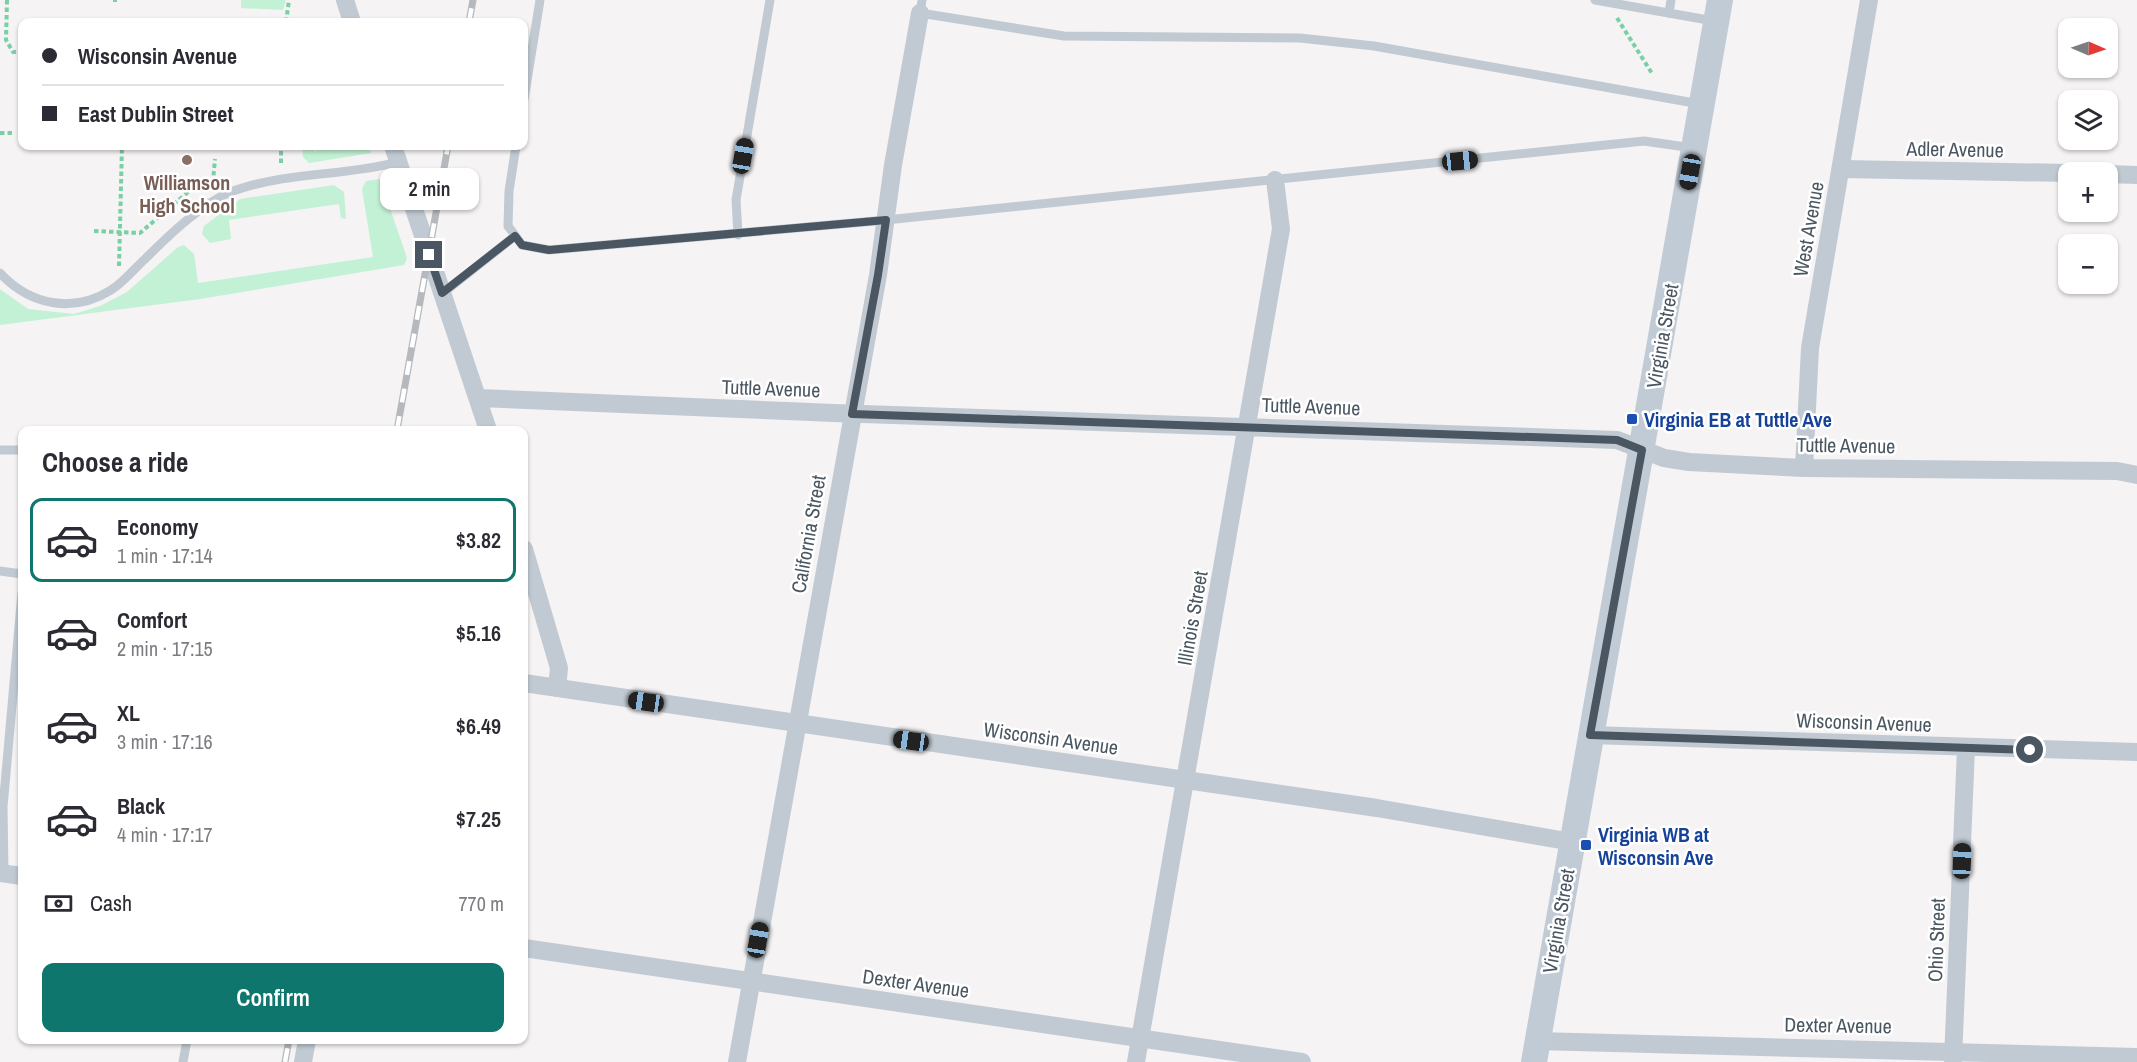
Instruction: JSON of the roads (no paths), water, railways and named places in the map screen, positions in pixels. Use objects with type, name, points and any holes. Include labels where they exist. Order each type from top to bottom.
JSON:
[{"type":"street","points":[[345,0],[351,18]]},
{"type":"street","name":"West Avenue","points":[[1804,468],[1810,348],[1869,0]]},
{"type":"street","name":"California Street","points":[[737,1062],[878,275],[921,6]]},
{"type":"street","name":"Virginia Street","points":[[1536,1052],[1718,10]]},
{"type":"street","points":[[396,154],[487,426]]},
{"type":"street","name":"Adler Avenue","points":[[1841,169],[2058,173]]},
{"type":"street","points":[[2118,174],[2137,175]]},
{"type":"street","name":"Illinois Street","points":[[1136,1062],[1281,229],[1275,180]]},
{"type":"street","name":"Tuttle Avenue","points":[[479,398],[852,414],[1617,440],[1664,458],[1689,462],[1804,468],[2116,471],[2137,475]]},
{"type":"street","points":[[528,563],[559,668],[557,688]]},
{"type":"street","name":"Wisconsin Avenue","points":[[528,684],[1377,808],[1572,842]]},
{"type":"street","name":"Wisconsin Avenue","points":[[1590,735],[2137,752]]},
{"type":"street","name":"Ohio Street","points":[[1954,1056],[1966,748]]},
{"type":"street","points":[[2,873],[18,875]]},
{"type":"street","name":"Dexter Avenue","points":[[528,949],[1302,1062]]},
{"type":"street","points":[[303,1062],[306,1044]]},
{"type":"street","name":"Dexter Avenue","points":[[1536,1052],[2137,1057]]},
{"type":"lane","points":[[528,74],[540,0]]},
{"type":"lane","points":[[738,235],[736,200],[770,0]]},
{"type":"lane","points":[[1595,0],[1634,3],[1669,13],[1718,10]]},
{"type":"lane","points":[[1669,13],[1671,0]]},
{"type":"lane","points":[[921,6],[1064,36],[1300,38],[1374,46],[1702,104]]},
{"type":"lane","points":[[515,150],[509,191],[508,226],[522,245],[549,250],[738,235],[1644,141],[1695,149]]},
{"type":"lane","points":[[0,273],[9,283],[36,300],[64,305],[89,301],[112,290],[166,237],[233,191],[260,183],[396,154]]},
{"type":"lane","points":[[442,293],[515,236]]},
{"type":"lane","points":[[0,450],[18,450]]},
{"type":"lane","points":[[0,571],[18,573]]},
{"type":"lane","points":[[2,873],[3,807],[18,637]]},
{"type":"lane","points":[[183,1062],[186,1044]]},
{"type":"railway","points":[[470,18],[473,0]]},
{"type":"railway","points":[[398,426],[447,150]]},
{"type":"railway","points":[[285,1062],[288,1044]]},
{"type":"place","name":"Williamson High School","points":[[187,160]]},
{"type":"place","name":"Virginia EB at Tuttle Ave","points":[[1632,419]]},
{"type":"place","name":"Virginia WB at Wisconsin Ave","points":[[1586,845]]}]
